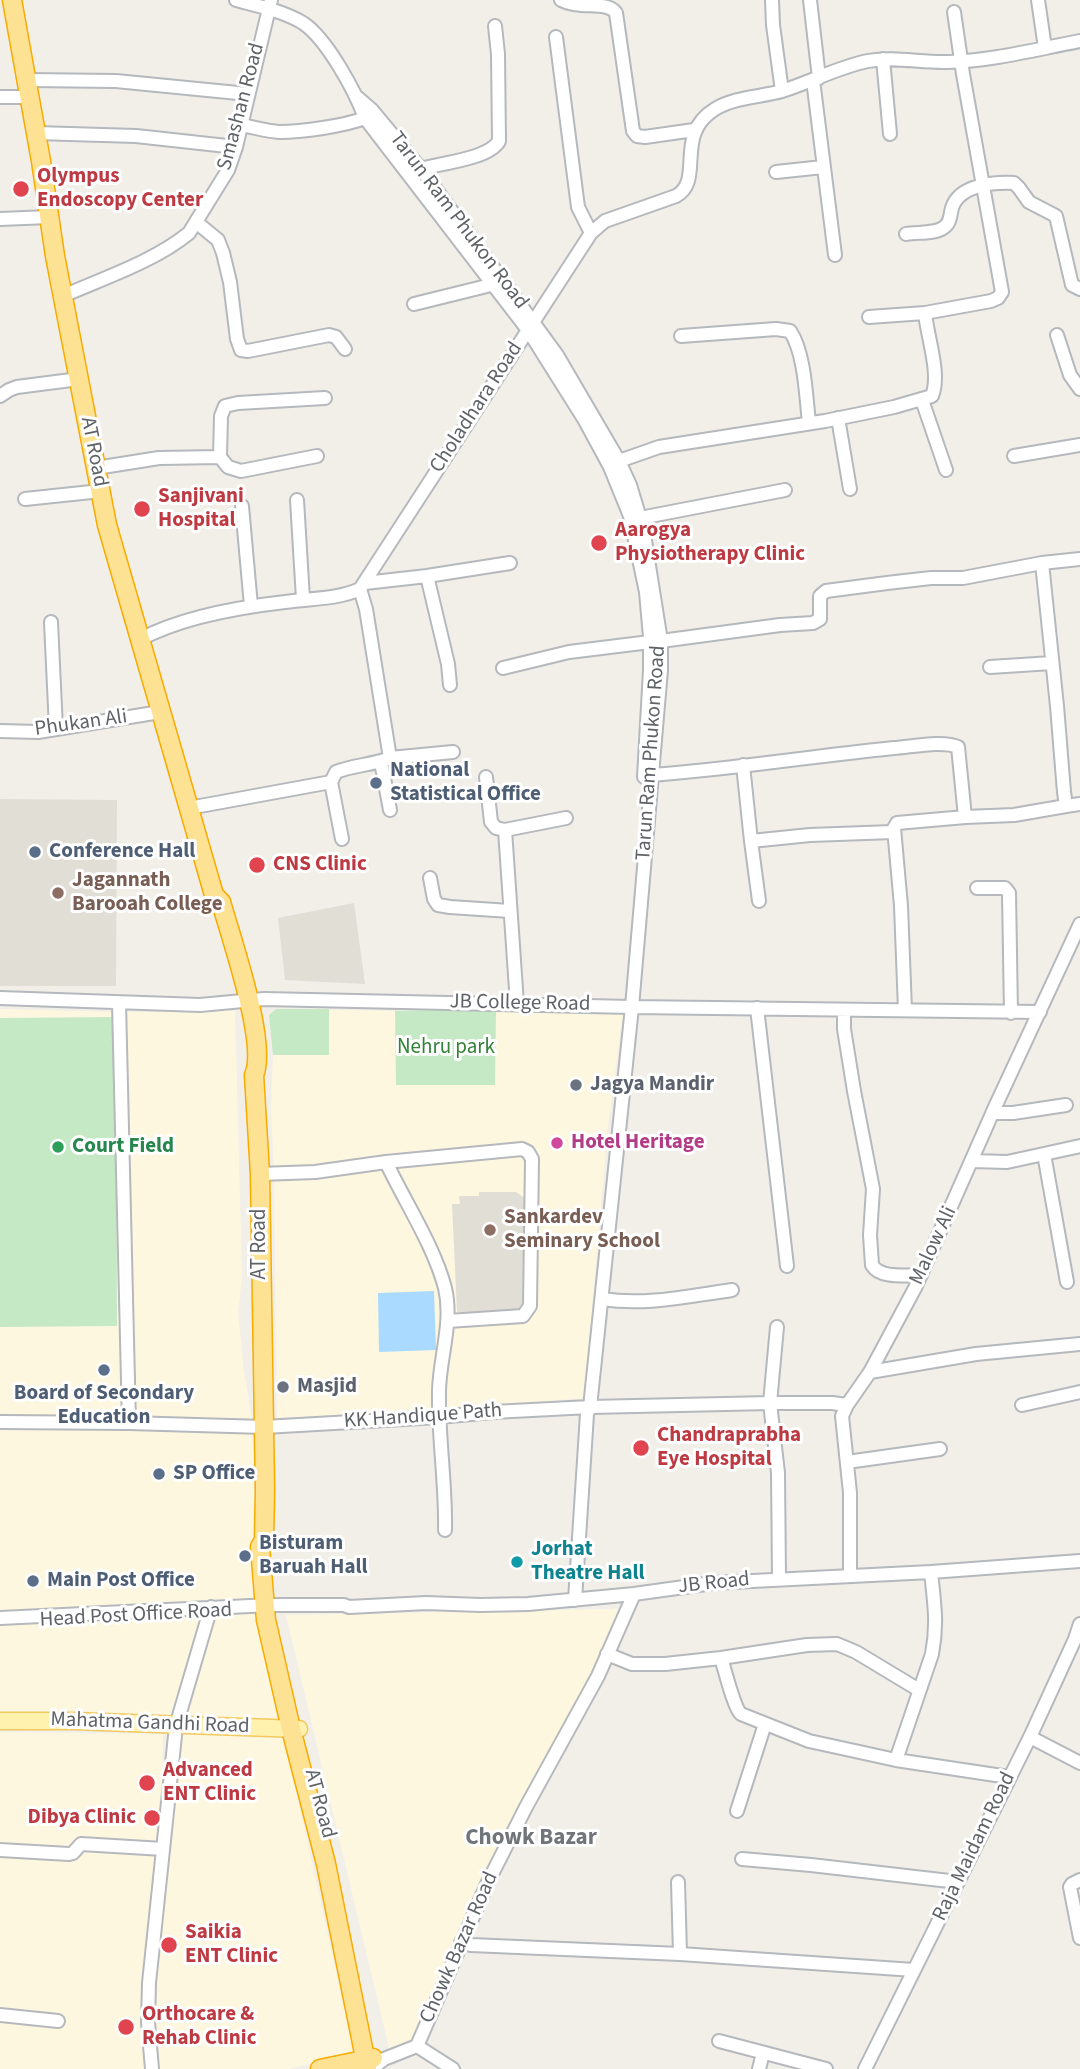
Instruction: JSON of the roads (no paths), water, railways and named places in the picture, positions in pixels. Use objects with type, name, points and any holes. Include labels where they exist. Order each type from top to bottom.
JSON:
[{"type":"highway","name":"AT Road","points":[[12,0],[63,296],[107,525],[214,895],[213,905],[245,1001],[249,1069],[254,1075],[260,1174],[264,1427],[264,1540],[260,1547],[268,1607],[371,2065]]},
{"type":"highway","points":[[320,2069],[371,2065]]},
{"type":"main road","name":"Mahatma Gandhi Road","points":[[0,1721],[295,1729]]},
{"type":"street","name":"Tarun Ram Phukon Road","points":[[236,0],[270,4],[320,38],[357,97],[365,118],[491,285],[531,326],[594,436],[630,516],[656,641],[650,670],[629,1007],[602,1299],[587,1409]]},
{"type":"street","points":[[561,0],[569,3],[606,1],[613,5],[632,127],[637,136],[645,137],[694,130],[702,118],[717,107],[782,91],[865,62],[883,59],[961,61],[1080,41]]},
{"type":"street","points":[[772,0],[782,91]]},
{"type":"street","points":[[810,0],[823,167],[835,255]]},
{"type":"street","points":[[1038,0],[1045,48]]},
{"type":"street","name":"Smashan Road","points":[[63,296],[148,258],[189,233],[228,170],[236,147],[270,4]]},
{"type":"street","points":[[869,317],[925,313],[991,301],[998,298],[1002,292],[954,12]]},
{"type":"street","points":[[421,169],[485,153],[496,147],[499,141],[495,26]]},
{"type":"street","points":[[556,37],[578,207],[591,233]]},
{"type":"street","points":[[883,59],[890,134]]},
{"type":"street","points":[[0,97],[28,88],[116,81],[248,94]]},
{"type":"street","name":"Tarun Ram Phukon Road","points":[[357,97],[372,110],[421,169],[582,396],[619,461],[640,518],[656,641],[653,775],[587,1409],[575,1600]]},
{"type":"street","points":[[241,125],[270,131],[291,131],[346,124],[365,118]]},
{"type":"street","name":"Choladhara Road","points":[[362,586],[591,233],[605,221],[676,196],[685,190],[694,130]]},
{"type":"street","points":[[36,133],[136,136],[236,147]]},
{"type":"street","points":[[776,172],[823,167]]},
{"type":"street","points":[[906,234],[944,227],[956,199],[967,190],[1014,183],[1032,205],[1056,216],[1072,285],[1080,289]]},
{"type":"street","points":[[0,219],[50,218]]},
{"type":"street","points":[[196,222],[218,240],[223,253],[241,350],[248,351],[329,335],[336,337],[345,349]]},
{"type":"street","points":[[414,304],[491,285]]},
{"type":"street","points":[[619,461],[659,447],[838,418],[932,396],[935,388],[925,313]]},
{"type":"street","points":[[681,336],[776,329],[790,331],[803,370],[809,423]]},
{"type":"street","points":[[1057,335],[1070,376],[1080,389]]},
{"type":"street","points":[[0,396],[17,387],[79,379]]},
{"type":"street","points":[[317,456],[240,471],[228,467],[220,457],[221,416],[225,406],[238,402],[325,398]]},
{"type":"street","points":[[922,400],[946,470]]},
{"type":"street","points":[[838,418],[850,489]]},
{"type":"street","points":[[1014,456],[1080,446]]},
{"type":"street","points":[[96,468],[159,458],[220,457]]},
{"type":"street","points":[[640,518],[786,489]]},
{"type":"street","points":[[24,499],[100,491]]},
{"type":"street","points":[[297,500],[303,599]]},
{"type":"street","points":[[242,506],[251,606]]},
{"type":"street","points":[[503,668],[569,652],[768,626],[813,623],[820,619],[820,596],[826,591],[931,578],[963,578],[1042,563],[1080,559]]},
{"type":"street","points":[[139,640],[194,620],[251,606],[333,598],[362,586],[510,563]]},
{"type":"street","points":[[1042,563],[1066,806]]},
{"type":"street","points":[[427,576],[448,664],[450,685]]},
{"type":"street","points":[[362,586],[386,760],[390,810]]},
{"type":"street","points":[[51,622],[56,729]]},
{"type":"street","points":[[990,667],[1052,663]]},
{"type":"street","name":"Phukan Ali","points":[[0,731],[38,732],[160,712]]},
{"type":"street","points":[[653,775],[706,771],[849,752],[951,744],[960,751],[965,817]]},
{"type":"street","points":[[342,839],[331,782],[335,772],[350,766],[453,752]]},
{"type":"street","points":[[744,765],[759,901]]},
{"type":"street","points":[[485,777],[491,822],[496,828],[505,830],[566,818]]},
{"type":"street","points":[[189,808],[331,782]]},
{"type":"street","points":[[905,1010],[901,906],[894,826],[897,823],[1014,815],[1080,804]]},
{"type":"street","points":[[505,830],[517,1004]]},
{"type":"street","points":[[751,841],[810,835],[893,832]]},
{"type":"street","points":[[430,878],[434,899],[438,905],[510,911]]},
{"type":"street","points":[[977,888],[1005,888],[1010,898],[1011,1013]]},
{"type":"street","name":"Malow Ali","points":[[847,1405],[870,1372],[921,1275],[1080,925]]},
{"type":"street","name":"JB College Road","points":[[0,998],[200,1005],[245,1001],[1040,1012]]},
{"type":"street","points":[[119,1003],[129,1423]]},
{"type":"street","points":[[757,1009],[787,1266]]},
{"type":"street","points":[[844,1010],[844,1028],[854,1091],[873,1189],[870,1235],[872,1265],[881,1274],[921,1275]]},
{"type":"street","points":[[993,1113],[1013,1113],[1066,1105]]},
{"type":"street","points":[[972,1161],[1007,1162],[1080,1146]]},
{"type":"street","points":[[260,1174],[315,1172],[522,1149],[528,1152],[532,1159],[528,1311],[523,1316],[448,1321]]},
{"type":"street","points":[[1044,1154],[1068,1282]]},
{"type":"street","points":[[386,1162],[427,1244],[446,1291],[448,1321],[439,1386],[445,1530]]},
{"type":"street","points":[[602,1299],[670,1299],[732,1290]]},
{"type":"street","points":[[777,1327],[770,1403],[778,1473],[779,1578]]},
{"type":"street","points":[[870,1372],[976,1354],[1080,1344]]},
{"type":"street","points":[[1022,1405],[1080,1392]]},
{"type":"street","name":"KK Handique Path","points":[[0,1422],[264,1427],[439,1418],[493,1412],[770,1403],[847,1405]]},
{"type":"street","points":[[847,1405],[842,1416],[851,1530],[850,1574]]},
{"type":"street","points":[[847,1462],[940,1449]]},
{"type":"street","name":"JB Road","points":[[268,1607],[426,1603],[505,1605],[779,1578],[1080,1562]]},
{"type":"street","points":[[896,1760],[936,1636],[931,1572]]},
{"type":"street","name":"Chowk Bazar Road","points":[[371,2065],[416,2046],[461,1942],[526,1807],[598,1676],[635,1594]]},
{"type":"street","name":"Head Post Office Road","points":[[0,1620],[268,1607]]},
{"type":"street","points":[[152,2069],[148,2022],[149,1983],[176,1726],[209,1610]]},
{"type":"street","name":"Raja Maidam Road","points":[[865,2069],[1030,1737],[1080,1624]]},
{"type":"street","points":[[607,1654],[632,1664],[665,1664],[807,1645],[837,1644],[856,1651],[919,1690]]},
{"type":"street","points":[[721,1658],[737,1711],[765,1724],[809,1741],[896,1760],[1009,1777]]},
{"type":"street","points":[[737,1811],[765,1724]]},
{"type":"street","points":[[1030,1737],[1080,1763]]},
{"type":"street","points":[[0,1850],[69,1854],[82,1844],[163,1849]]},
{"type":"street","points":[[742,1859],[958,1882]]},
{"type":"street","points":[[1080,1880],[1070,1887],[1080,1938]]},
{"type":"street","points":[[678,1882],[680,1954]]},
{"type":"street","points":[[461,1942],[543,1950],[680,1954],[914,1970]]},
{"type":"street","points":[[0,2015],[58,2021]]},
{"type":"street","points":[[719,2041],[826,2069]]},
{"type":"street","points":[[416,2046],[453,2069]]},
{"type":"street","points":[[758,2069],[763,2053]]},
{"type":"water","points":[[434,1291],[436,1350],[379,1352],[378,1293]]},
{"type":"place","name":"Olympus Endoscopy Center","points":[[21,189]]},
{"type":"place","name":"Sanjivani Hospital","points":[[142,509]]},
{"type":"place","name":"Aarogya Physiotherapy Clinic","points":[[599,543]]},
{"type":"place","name":"National Statistical Office","points":[[376,783]]},
{"type":"place","name":"Conference Hall","points":[[35,852]]},
{"type":"place","name":"CNS Clinic","points":[[257,865]]},
{"type":"place","name":"Jagannath Barooah College","points":[[58,893]]},
{"type":"place","name":"Jagya Mandir","points":[[576,1085]]},
{"type":"place","name":"Hotel Heritage","points":[[557,1143]]},
{"type":"place","name":"Court Field","points":[[58,1147]]},
{"type":"place","name":"Sankardev Seminary School","points":[[490,1230]]},
{"type":"place","name":"Board of Secondary Education","points":[[104,1370]]},
{"type":"place","name":"Masjid","points":[[283,1387]]},
{"type":"place","name":"Chandraprabha Eye Hospital","points":[[641,1448]]},
{"type":"place","name":"SP Office","points":[[159,1474]]},
{"type":"place","name":"Bisturam Baruah Hall","points":[[245,1556]]},
{"type":"place","name":"Jorhat Theatre Hall","points":[[517,1562]]},
{"type":"place","name":"Main Post Office","points":[[33,1581]]},
{"type":"place","name":"Advanced ENT Clinic","points":[[147,1783]]},
{"type":"place","name":"Dibya Clinic","points":[[152,1818]]},
{"type":"place","name":"Saikia ENT Clinic","points":[[169,1945]]},
{"type":"place","name":"Orthocare & Rehab Clinic","points":[[126,2027]]},
{"type":"district","name":"Chowk Bazar","points":[[531,1839]]},
{"type":"park label","name":"Nehru park","points":[[446,1048]]}]
